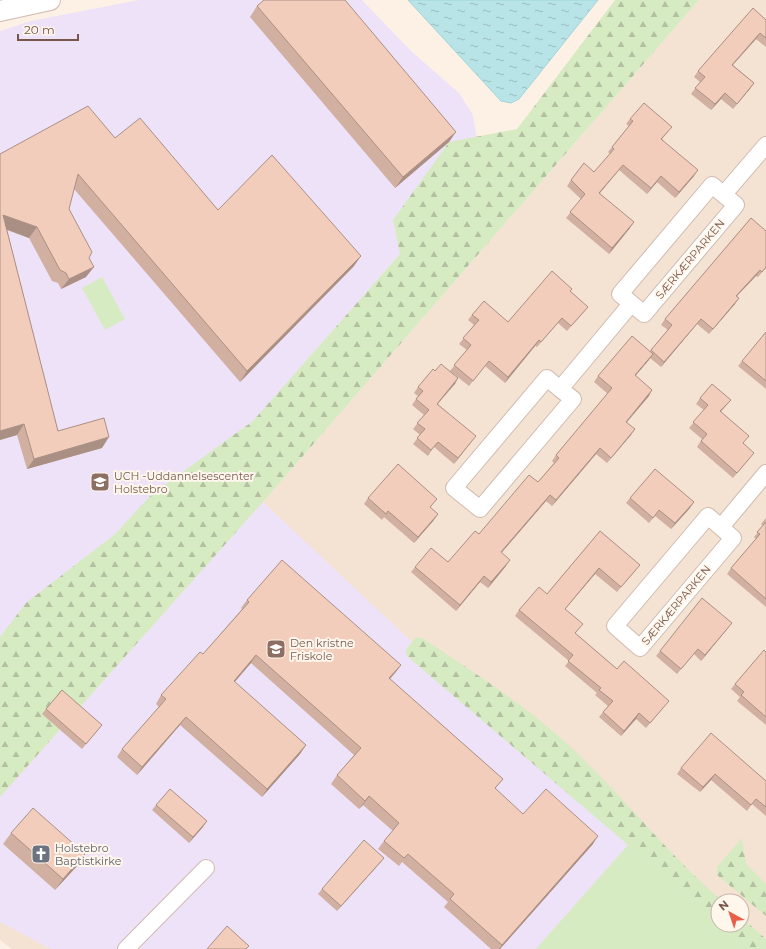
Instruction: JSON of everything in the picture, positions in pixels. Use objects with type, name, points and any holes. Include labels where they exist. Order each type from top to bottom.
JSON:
[{"type":"street","points":[[0,11],[50,0]]},
{"type":"street","points":[[560,388],[632,304],[620,294],[712,185],[724,194],[766,145]]},
{"type":"street","name":"SÆRKÆRPARKEN","points":[[632,304],[644,314],[721,223],[736,205],[724,194]]},
{"type":"street","points":[[547,378],[560,388],[572,399],[480,509],[454,488],[547,378]]},
{"type":"street","points":[[721,527],[766,473]]},
{"type":"street","name":"SÆRKÆRPARKEN","points":[[708,516],[721,527],[733,538],[640,648],[615,626],[708,516]]},
{"type":"street","points":[[126,949],[206,868]]},
{"type":"shaded area","name":"UCH -Uddannelsescenter Holstebro","points":[[139,0],[362,0],[411,51],[459,93],[473,115],[477,141],[400,254],[0,709],[0,31],[31,21]]},
{"type":"shaded area","points":[[699,0],[766,0],[766,949],[12,949],[0,940],[0,797],[263,502]]},
{"type":"shaded area","name":"Den kristne Friskole","points":[[263,502],[628,845],[536,949],[51,949],[0,922],[0,797]]},
{"type":"green space","points":[[615,0],[699,0],[263,502],[0,797],[0,637],[26,603],[115,534],[152,494],[253,421],[400,254],[393,220],[449,142],[517,129]]},
{"type":"green space","points":[[102,277],[125,319],[105,330],[82,288]]},
{"type":"green space","points":[[416,637],[424,639],[502,692],[558,736],[613,789],[666,847],[713,893],[710,893],[710,918],[628,845],[408,657],[405,651]]},
{"type":"green space","points":[[742,838],[746,864],[766,884],[766,916],[750,903],[750,893],[739,893],[717,875],[717,867]]},
{"type":"green space","points":[[628,845],[710,918],[710,933],[727,933],[745,949],[536,949]]},
{"type":"green space","points":[[750,925],[766,939],[766,949],[745,949],[727,933],[750,933]]},
{"type":"water","points":[[408,0],[598,0],[519,99],[511,103],[501,101]]},
{"type":"building","points":[[264,0],[345,0],[456,132],[403,177],[257,6]]},
{"type":"building","points":[[753,8],[766,20],[766,38],[760,33],[732,65],[754,83],[737,104],[725,93],[715,104],[695,88],[705,77],[698,71]]},
{"type":"building","points":[[644,103],[672,127],[661,139],[698,170],[679,192],[661,176],[651,188],[623,165],[599,193],[634,222],[612,248],[570,212],[585,194],[571,180],[584,163],[594,172],[614,149],[612,147],[633,121],[630,119]]},
{"type":"building","points":[[88,106],[115,138],[140,118],[218,210],[272,155],[361,256],[247,371],[78,174],[69,209],[92,252],[89,258],[94,267],[69,279],[66,273],[60,270],[37,227],[3,215],[58,431],[104,418],[109,437],[34,459],[24,424],[0,431],[0,154]]},
{"type":"building","points":[[751,218],[766,231],[766,267],[762,272],[760,270],[736,296],[739,298],[713,329],[701,319],[664,362],[651,350],[672,325],[665,319]]},
{"type":"building","points":[[552,271],[572,289],[570,291],[588,307],[571,326],[562,318],[541,342],[539,340],[508,377],[489,361],[473,381],[454,365],[471,345],[463,338],[479,320],[472,315],[484,301],[508,322]]},
{"type":"building","points":[[766,332],[766,381],[742,361]]},
{"type":"building","points":[[632,336],[653,354],[635,375],[652,390],[626,422],[635,429],[611,458],[600,448],[556,500],[550,495],[501,552],[510,560],[491,582],[484,576],[460,605],[415,567],[431,548],[448,562],[475,531],[479,534],[529,475],[538,482],[559,458],[556,455],[612,388],[598,376]]},
{"type":"building","points":[[441,364],[458,378],[437,404],[476,436],[458,458],[438,442],[431,450],[417,438],[425,429],[417,423],[429,410],[416,399],[423,391],[418,387],[433,369],[435,371]]},
{"type":"building","points":[[712,384],[731,400],[720,411],[749,436],[743,443],[754,453],[737,473],[701,441],[707,434],[693,422],[708,405],[700,398]]},
{"type":"building","points":[[398,464],[437,499],[430,507],[438,514],[418,537],[388,511],[386,514],[368,498]]},
{"type":"building","points":[[655,469],[694,502],[675,523],[659,510],[653,518],[630,498]]},
{"type":"building","points":[[766,522],[766,599],[731,568],[760,534],[757,532]]},
{"type":"building","points":[[600,531],[640,565],[621,587],[599,568],[565,609],[583,624],[575,633],[617,669],[624,661],[669,701],[650,723],[639,713],[624,731],[603,712],[613,701],[599,690],[601,688],[568,661],[573,655],[519,610],[539,587],[547,594]]},
{"type":"building","points":[[282,560],[401,665],[389,678],[503,779],[495,788],[523,814],[546,789],[598,836],[502,945],[450,899],[454,894],[408,854],[404,858],[384,841],[399,823],[369,796],[365,801],[337,775],[361,748],[256,655],[234,681],[306,745],[267,789],[186,717],[142,767],[122,749],[166,699],[161,695],[200,652],[203,654],[249,602],[247,600]]},
{"type":"building","points":[[702,598],[732,623],[705,655],[698,649],[681,669],[660,651]]},
{"type":"building","points":[[764,650],[766,652],[766,717],[741,695],[744,692],[735,684]]},
{"type":"building","points":[[62,690],[102,725],[86,744],[46,709]]},
{"type":"building","points":[[711,733],[766,781],[766,807],[756,799],[751,805],[715,774],[703,787],[681,768]]},
{"type":"building","points":[[170,789],[207,821],[193,837],[156,805]]},
{"type":"building","points":[[33,808],[85,854],[63,879],[11,833]]},
{"type":"building","points":[[364,840],[384,858],[341,906],[322,889]]},
{"type":"building","points":[[227,926],[249,946],[246,949],[207,949]]},
{"type":"place","name":"UCH -Uddannelsescenter Holstebro","points":[[100,482]]},
{"type":"place","name":"Den kristne Friskole","points":[[276,649]]},
{"type":"place","name":"Holstebro Baptistkirke","points":[[41,854]]}]
